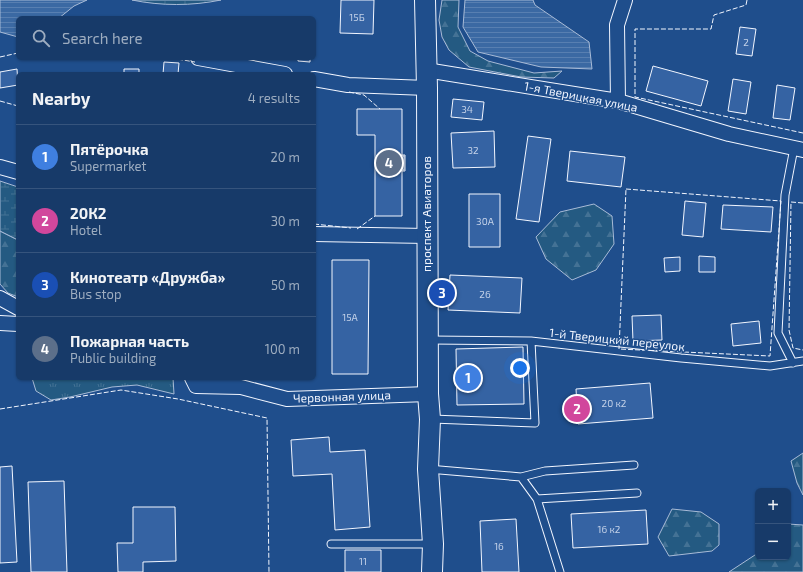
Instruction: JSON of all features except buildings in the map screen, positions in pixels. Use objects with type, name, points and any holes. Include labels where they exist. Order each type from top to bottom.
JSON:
[{"type":"street","name":"проспект Авиаторов","points":[[425,0],[427,79],[427,340],[430,419],[428,469],[433,544],[432,572]]},
{"type":"street","points":[[618,101],[617,25],[625,0]]},
{"type":"street","points":[[209,60],[274,72]]},
{"type":"street","name":"1-я Тверицкая улица","points":[[316,79],[348,86],[427,79],[618,101],[729,134],[798,149]]},
{"type":"street","points":[[0,167],[16,171]]},
{"type":"street","points":[[316,234],[427,236]]},
{"type":"street","points":[[0,298],[16,307]]},
{"type":"street","points":[[0,323],[16,324]]},
{"type":"street","name":"Червонная улица","points":[[193,380],[196,386],[241,387],[287,399],[428,394]]},
{"type":"lane","points":[[793,363],[778,333],[785,195],[798,149]]},
{"type":"lane","name":"1-й Тверицкий переулок","points":[[427,340],[531,341],[681,358],[770,366],[803,361]]},
{"type":"lane","points":[[430,419],[535,423],[531,341]]},
{"type":"lane","points":[[428,469],[521,477],[545,471],[634,466]]},
{"type":"lane","points":[[521,477],[537,499],[560,572]]},
{"type":"lane","points":[[537,499],[637,493]]},
{"type":"lane","points":[[331,544],[433,544]]},
{"type":"green space","points":[[132,0],[221,0],[176,4]]},
{"type":"green space","points":[[442,0],[459,0],[458,27],[470,51],[488,61],[534,73],[562,71],[554,78],[521,77],[469,67],[449,50],[442,37],[439,20]]},
{"type":"green space","points":[[0,181],[16,186],[16,239],[0,231]]},
{"type":"green space","points":[[594,204],[612,216],[614,244],[596,270],[572,280],[546,259],[536,237],[560,212]]},
{"type":"green space","points":[[0,231],[16,239],[16,296],[8,293],[0,284]]},
{"type":"green space","points":[[33,380],[173,380],[174,394],[137,385],[112,387],[51,400],[36,391]]},
{"type":"green space","points":[[803,453],[803,495],[797,483],[791,461]]},
{"type":"green space","points":[[672,509],[701,512],[719,524],[719,545],[712,551],[669,556],[658,537]]},
{"type":"green space","points":[[791,524],[803,525],[803,572],[729,572],[755,555],[755,560],[791,560]]},
{"type":"shaded area","points":[[0,0],[87,0],[74,6],[62,16],[16,16],[16,36],[0,32]]},
{"type":"shaded area","points":[[465,0],[533,0],[535,5],[589,42],[592,69],[541,67],[478,52],[463,27]]},
{"type":"fence","points":[[747,0],[746,5],[714,15],[711,29],[635,29],[635,97],[803,133]]},
{"type":"fence","points":[[0,57],[16,53]]},
{"type":"fence","points":[[183,60],[195,62]]},
{"type":"fence","points":[[349,92],[364,95],[380,109]]},
{"type":"fence","points":[[0,101],[16,105]]},
{"type":"fence","points":[[626,189],[781,201],[770,356],[619,349],[626,189]]},
{"type":"fence","points":[[803,203],[791,202],[789,330],[793,348],[803,350]]},
{"type":"fence","points":[[357,229],[375,216]]},
{"type":"fence","points":[[316,224],[351,228]]},
{"type":"fence","points":[[0,409],[121,390],[178,399],[267,418],[269,572]]},
{"type":"place","name":"Пожарная часть","points":[[389,163]]},
{"type":"place","name":"Кинотеатр «Дружба»","points":[[442,293]]},
{"type":"place","name":"Пятёрочка","points":[[468,378]]},
{"type":"place","name":"20К2","points":[[577,409]]}]
